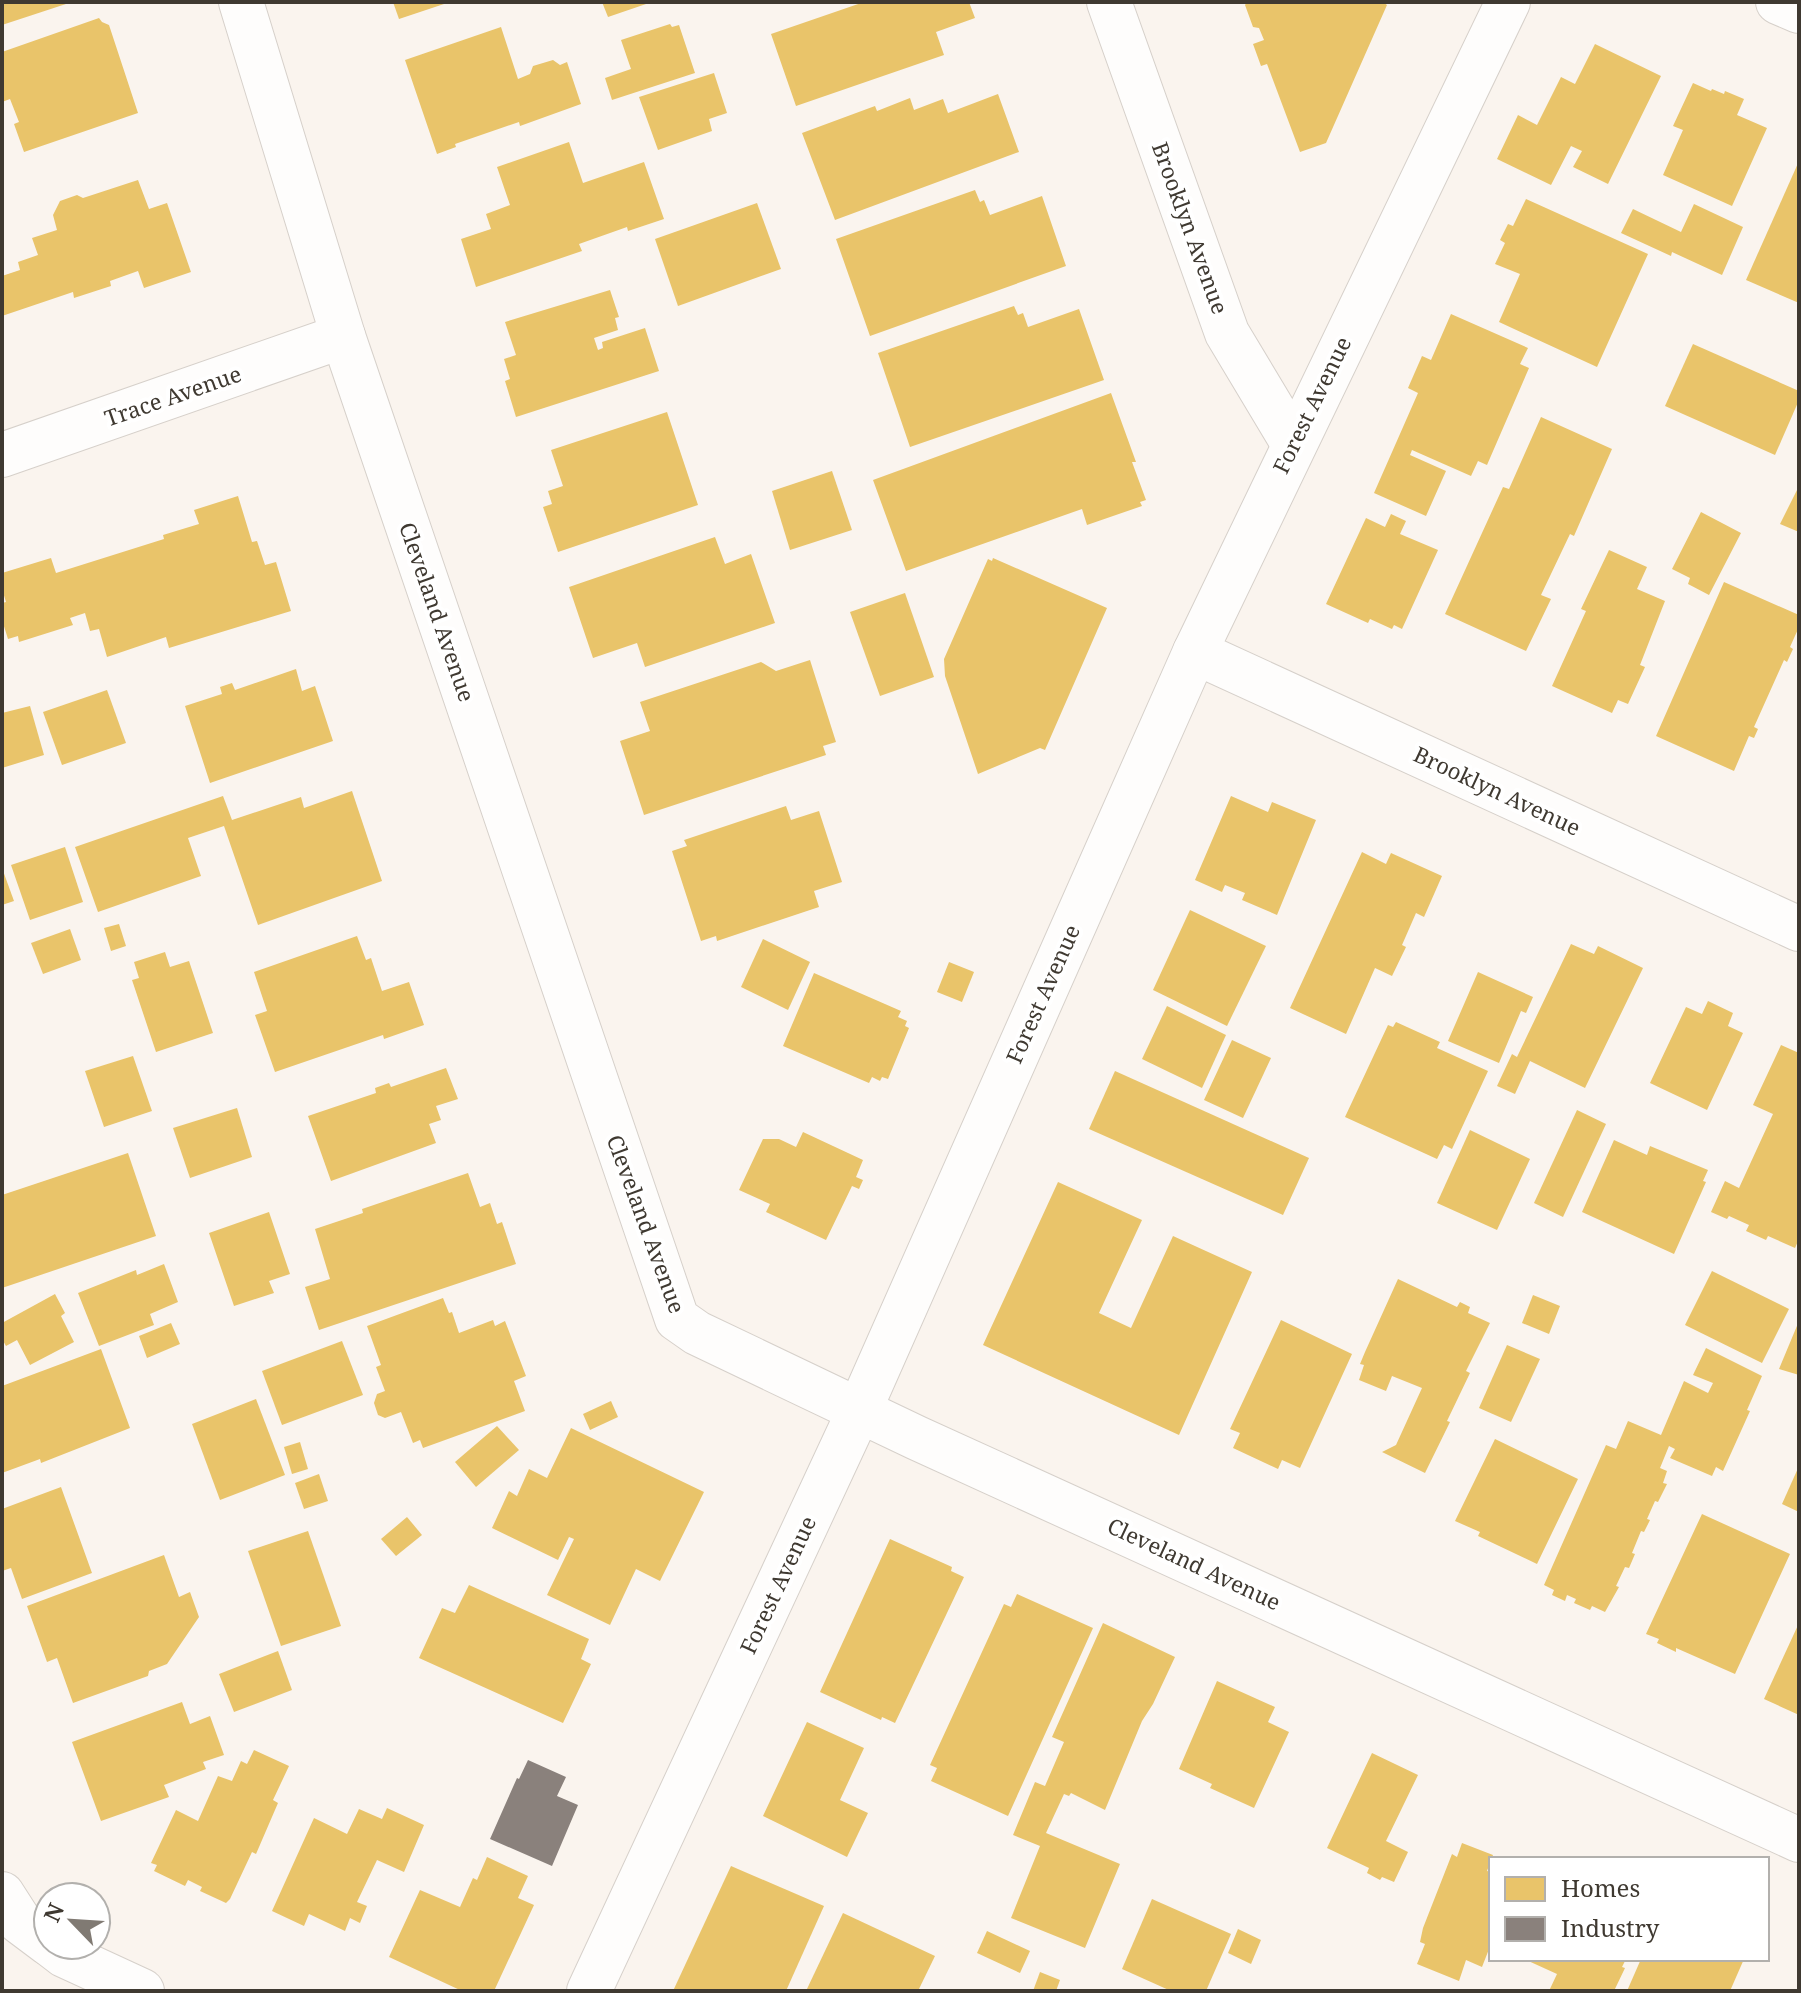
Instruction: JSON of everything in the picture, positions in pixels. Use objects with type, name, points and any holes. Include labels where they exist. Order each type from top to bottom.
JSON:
[{"type":"street","name":"Cleveland Avenue","points":[[241,2],[343,336],[677,1319],[697,1333],[859,1411],[1799,1840]]},
{"type":"street","name":"Brooklyn Avenue","points":[[1109,2],[1227,333],[1293,443]]},
{"type":"street","name":"Forest Avenue","points":[[589,1991],[859,1411],[1195,652],[1508,2]]},
{"type":"street","points":[[1778,2],[1799,11]]},
{"type":"street","name":"Trace Avenue","points":[[2,455],[343,336]]},
{"type":"street","name":"Brooklyn Avenue","points":[[1195,652],[1799,929]]},
{"type":"street","points":[[2,1894],[20,1922],[32,1931]]},
{"type":"street","points":[[77,1961],[142,1991]]},
{"type":"building: Homes","points":[[2,2],[69,2],[69,3],[2,25]]},
{"type":"building: Homes","points":[[393,2],[447,2],[447,3],[399,19]]},
{"type":"building: Homes","points":[[602,2],[649,2],[649,3],[608,17]]},
{"type":"building: Homes","points":[[864,2],[969,2],[975,18],[936,32],[944,55],[796,106],[771,34]]},
{"type":"building: Homes","points":[[1247,2],[1383,2],[1387,5],[1326,143],[1300,152],[1267,64],[1261,66],[1253,44],[1264,40],[1259,28],[1253,27],[1245,5]]},
{"type":"building: Homes","points":[[99,18],[109,25],[138,113],[24,152],[14,124],[19,122],[10,99],[2,102],[2,52]]},
{"type":"building: Homes","points":[[670,24],[672,27],[679,25],[695,73],[612,100],[605,78],[631,69],[621,40]]},
{"type":"building: Homes","points":[[501,27],[518,79],[530,74],[533,66],[553,60],[560,65],[567,62],[581,104],[520,126],[519,122],[455,144],[456,147],[437,154],[405,60]]},
{"type":"building: Homes","points":[[1595,44],[1661,76],[1608,184],[1573,167],[1582,151],[1571,146],[1551,185],[1497,159],[1518,115],[1537,125],[1561,77],[1575,84]]},
{"type":"building: Homes","points":[[714,73],[727,113],[709,119],[712,131],[658,150],[639,97]]},
{"type":"building: Homes","points":[[1693,83],[1744,99],[1737,115],[1767,128],[1732,206],[1663,175],[1683,130],[1673,126]]},
{"type":"building: Homes","points":[[998,94],[1019,152],[835,220],[802,133],[875,106],[877,111],[910,98],[914,110],[943,99],[948,113]]},
{"type":"building: Homes","points":[[569,142],[583,183],[644,162],[664,219],[628,231],[627,227],[579,244],[582,251],[476,287],[461,239],[491,229],[486,214],[510,205],[497,167]]},
{"type":"building: Homes","points":[[1799,161],[1799,303],[1746,280]]},
{"type":"building: Homes","points":[[138,180],[149,209],[167,203],[191,272],[144,288],[138,271],[110,281],[111,286],[74,298],[73,292],[2,316],[2,276],[20,270],[18,262],[38,255],[32,238],[57,230],[53,215],[60,201],[77,195],[83,198]]},
{"type":"building: Homes","points":[[975,190],[980,202],[984,200],[990,215],[1042,196],[1066,266],[870,336],[836,239]]},
{"type":"building: Homes","points":[[1526,199],[1648,254],[1597,367],[1499,322],[1520,274],[1495,264],[1505,243],[1500,240],[1508,224],[1513,226]]},
{"type":"building: Homes","points":[[757,203],[781,269],[678,306],[655,239]]},
{"type":"building: Homes","points":[[1694,204],[1743,227],[1722,275],[1621,233],[1633,209],[1681,232]]},
{"type":"building: Homes","points":[[610,290],[619,317],[615,318],[618,330],[594,338],[598,350],[603,348],[602,342],[645,328],[659,371],[516,417],[505,381],[510,379],[504,359],[516,355],[505,322]]},
{"type":"building: Homes","points":[[1014,306],[1018,315],[1023,313],[1028,327],[1079,309],[1104,380],[910,447],[878,353]]},
{"type":"building: Homes","points":[[1451,314],[1528,348],[1520,364],[1529,368],[1487,465],[1478,461],[1471,476],[1412,450],[1410,455],[1446,471],[1426,516],[1374,493],[1418,393],[1408,388],[1422,356],[1431,360]]},
{"type":"building: Homes","points":[[1693,344],[1799,391],[1799,400],[1775,455],[1665,406]]},
{"type":"building: Homes","points":[[1111,393],[1136,462],[1132,462],[1146,500],[1140,502],[1142,506],[1087,525],[1082,509],[906,571],[873,480]]},
{"type":"building: Homes","points":[[667,412],[698,505],[558,552],[543,507],[552,504],[548,491],[563,486],[551,450]]},
{"type":"building: Homes","points":[[1541,417],[1612,449],[1574,536],[1570,534],[1541,595],[1551,599],[1526,651],[1445,614],[1503,487],[1509,489]]},
{"type":"building: Homes","points":[[832,471],[852,530],[790,550],[772,491]]},
{"type":"building: Homes","points":[[1799,486],[1799,532],[1780,524]]},
{"type":"building: Homes","points":[[238,496],[252,542],[257,541],[265,565],[276,562],[291,611],[169,648],[166,637],[107,657],[99,629],[90,631],[85,613],[70,618],[73,625],[19,642],[18,636],[8,639],[2,620],[2,603],[6,602],[2,573],[51,558],[56,573],[164,539],[163,535],[199,524],[194,510]]},
{"type":"building: Homes","points":[[1701,512],[1741,533],[1709,595],[1688,584],[1690,578],[1672,569]]},
{"type":"building: Homes","points":[[1391,514],[1406,521],[1400,534],[1438,550],[1402,629],[1394,625],[1392,629],[1370,619],[1368,623],[1326,604],[1366,518],[1385,527]]},
{"type":"building: Homes","points":[[715,537],[725,564],[751,554],[775,623],[645,667],[637,643],[593,658],[569,587]]},
{"type":"building: Homes","points":[[1609,550],[1647,567],[1637,589],[1665,601],[1640,665],[1645,667],[1628,704],[1618,700],[1612,713],[1552,686],[1586,611],[1581,609]]},
{"type":"building: Homes","points":[[993,558],[1107,608],[1045,750],[1040,748],[978,774],[945,676],[944,659],[988,559],[992,561]]},
{"type":"building: Homes","points":[[1724,582],[1799,615],[1799,627],[1790,647],[1793,649],[1787,662],[1784,660],[1754,727],[1758,729],[1754,738],[1749,736],[1734,771],[1656,736]]},
{"type":"building: Homes","points":[[905,593],[934,677],[880,696],[850,612]]},
{"type":"building: Homes","points":[[810,660],[836,742],[823,746],[826,755],[644,815],[620,741],[650,731],[640,702],[761,662],[776,671]]},
{"type":"building: Homes","points":[[296,669],[302,691],[315,686],[333,741],[210,783],[185,706],[222,694],[220,687],[232,683],[235,690]]},
{"type":"building: Homes","points":[[107,690],[126,743],[62,765],[43,712]]},
{"type":"building: Homes","points":[[30,706],[44,755],[2,768],[2,713]]},
{"type":"building: Homes","points":[[352,791],[382,881],[258,925],[224,826],[188,838],[201,876],[98,912],[75,847],[223,796],[232,820],[301,797],[304,808]]},
{"type":"building: Homes","points":[[1231,796],[1268,812],[1272,802],[1316,820],[1277,915],[1242,900],[1245,893],[1225,885],[1222,892],[1195,880]]},
{"type":"building: Homes","points":[[786,806],[791,820],[819,811],[842,882],[814,891],[819,907],[717,941],[716,936],[701,941],[672,851],[687,846],[684,840]]},
{"type":"building: Homes","points":[[65,847],[83,902],[30,920],[11,865]]},
{"type":"building: Homes","points":[[1362,852],[1386,864],[1391,853],[1442,876],[1424,917],[1416,913],[1402,945],[1406,947],[1392,976],[1375,968],[1346,1034],[1290,1008]]},
{"type":"building: Homes","points":[[2,868],[14,901],[2,905]]},
{"type":"building: Homes","points":[[1190,910],[1266,946],[1227,1026],[1153,990]]},
{"type":"building: Homes","points":[[119,924],[126,946],[111,951],[104,928]]},
{"type":"building: Homes","points":[[70,929],[81,960],[43,974],[31,943]]},
{"type":"building: Homes","points":[[357,936],[366,960],[371,958],[382,991],[409,982],[424,1025],[384,1039],[383,1035],[275,1072],[255,1015],[267,1011],[254,972]]},
{"type":"building: Homes","points":[[763,939],[810,962],[788,1010],[741,987]]},
{"type":"building: Homes","points":[[1571,944],[1594,954],[1598,946],[1643,968],[1585,1088],[1530,1061],[1515,1094],[1497,1086],[1512,1054],[1517,1057]]},
{"type":"building: Homes","points":[[165,952],[170,967],[189,961],[213,1033],[156,1052],[132,980],[139,978],[134,962]]},
{"type":"building: Homes","points":[[949,962],[974,972],[962,1002],[937,992]]},
{"type":"building: Homes","points":[[1478,972],[1533,997],[1526,1013],[1521,1011],[1499,1063],[1448,1041]]},
{"type":"building: Homes","points":[[814,973],[901,1011],[898,1017],[907,1021],[905,1026],[909,1028],[888,1079],[882,1077],[880,1081],[872,1077],[869,1083],[783,1046]]},
{"type":"building: Homes","points":[[1708,1001],[1733,1013],[1728,1026],[1743,1033],[1707,1110],[1650,1083],[1686,1007],[1702,1014]]},
{"type":"building: Homes","points":[[1167,1006],[1226,1035],[1202,1088],[1142,1059]]},
{"type":"building: Homes","points":[[1396,1022],[1440,1042],[1437,1048],[1488,1071],[1452,1149],[1444,1145],[1437,1159],[1345,1117],[1388,1025],[1393,1027]]},
{"type":"building: Homes","points":[[1232,1040],[1271,1058],[1243,1118],[1204,1100]]},
{"type":"building: Homes","points":[[1781,1045],[1799,1053],[1799,1239],[1795,1248],[1768,1236],[1766,1240],[1746,1231],[1749,1225],[1711,1212],[1725,1181],[1739,1188],[1773,1114],[1753,1105]]},
{"type":"building: Homes","points":[[133,1056],[152,1111],[104,1127],[85,1071]]},
{"type":"building: Homes","points":[[446,1068],[458,1099],[436,1106],[441,1120],[429,1124],[436,1143],[331,1181],[308,1116],[376,1093],[375,1088],[389,1083],[391,1087]]},
{"type":"building: Homes","points":[[1115,1071],[1309,1158],[1283,1215],[1089,1129]]},
{"type":"building: Homes","points":[[237,1108],[252,1157],[190,1178],[173,1128]]},
{"type":"building: Homes","points":[[1577,1110],[1606,1124],[1563,1217],[1534,1203]]},
{"type":"building: Homes","points":[[1470,1130],[1530,1159],[1497,1230],[1437,1203]]},
{"type":"building: Homes","points":[[803,1132],[863,1160],[856,1177],[863,1180],[859,1189],[852,1186],[826,1240],[766,1212],[770,1204],[739,1190],[763,1139],[779,1139],[796,1147]]},
{"type":"building: Homes","points":[[1614,1140],[1647,1155],[1650,1146],[1708,1170],[1703,1181],[1706,1182],[1674,1254],[1582,1212]]},
{"type":"building: Homes","points":[[128,1153],[156,1236],[2,1288],[2,1195]]},
{"type":"building: Homes","points":[[468,1173],[480,1207],[490,1203],[497,1224],[502,1222],[516,1264],[319,1330],[305,1287],[330,1279],[315,1229],[363,1213],[362,1209]]},
{"type":"building: Homes","points":[[1058,1182],[1142,1220],[1099,1313],[1131,1328],[1173,1236],[1252,1272],[1179,1435],[983,1345]]},
{"type":"building: Homes","points":[[269,1212],[290,1274],[269,1281],[274,1293],[234,1306],[209,1233]]},
{"type":"building: Homes","points":[[164,1264],[178,1302],[150,1314],[154,1325],[99,1346],[78,1293],[136,1270],[137,1275]]},
{"type":"building: Homes","points":[[1712,1271],[1789,1309],[1762,1363],[1685,1325]]},
{"type":"building: Homes","points":[[1398,1279],[1457,1307],[1460,1302],[1470,1307],[1468,1313],[1490,1323],[1466,1371],[1470,1373],[1425,1473],[1382,1452],[1396,1445],[1422,1388],[1392,1376],[1386,1391],[1359,1380],[1364,1365],[1360,1364]]},
{"type":"building: Homes","points":[[55,1294],[65,1313],[61,1316],[74,1342],[30,1365],[17,1340],[6,1346],[2,1339],[2,1323]]},
{"type":"building: Homes","points":[[1533,1295],[1560,1306],[1549,1334],[1522,1323]]},
{"type":"building: Homes","points":[[443,1298],[459,1333],[493,1320],[495,1326],[505,1321],[526,1376],[514,1381],[525,1411],[423,1448],[420,1440],[413,1443],[401,1412],[385,1418],[378,1415],[374,1403],[377,1394],[385,1391],[376,1367],[381,1365],[367,1326]]},
{"type":"building: Homes","points":[[1281,1320],[1352,1354],[1300,1468],[1282,1460],[1278,1469],[1233,1448],[1240,1433],[1230,1429]]},
{"type":"building: Homes","points":[[1799,1321],[1799,1375],[1779,1369]]},
{"type":"building: Homes","points":[[171,1323],[180,1344],[147,1358],[139,1336]]},
{"type":"building: Homes","points":[[342,1341],[363,1395],[282,1425],[262,1371]]},
{"type":"building: Homes","points":[[1507,1345],[1540,1359],[1511,1422],[1479,1408]]},
{"type":"building: Homes","points":[[1706,1348],[1762,1376],[1723,1471],[1716,1467],[1712,1476],[1670,1458],[1675,1449],[1669,1446],[1660,1468],[1667,1471],[1663,1483],[1667,1484],[1658,1502],[1655,1501],[1647,1519],[1650,1520],[1644,1532],[1641,1531],[1632,1553],[1635,1554],[1629,1568],[1625,1567],[1616,1586],[1619,1587],[1605,1612],[1574,1603],[1576,1599],[1567,1595],[1565,1601],[1552,1595],[1554,1590],[1544,1585],[1606,1445],[1616,1449],[1628,1421],[1661,1435],[1684,1381],[1708,1393],[1713,1383],[1693,1375]]},
{"type":"building: Homes","points":[[101,1349],[130,1428],[41,1463],[40,1459],[2,1473],[2,1386]]},
{"type":"building: Homes","points":[[256,1399],[285,1475],[220,1500],[192,1424]]},
{"type":"building: Homes","points":[[611,1401],[618,1417],[590,1430],[583,1414]]},
{"type":"building: Homes","points":[[497,1426],[519,1450],[476,1487],[455,1462]]},
{"type":"building: Homes","points":[[571,1428],[704,1492],[660,1581],[636,1569],[610,1625],[547,1595],[574,1539],[569,1537],[558,1560],[492,1528],[509,1491],[517,1496],[529,1469],[547,1478]]},
{"type":"building: Homes","points":[[1495,1439],[1578,1479],[1537,1564],[1478,1536],[1480,1532],[1455,1521]]},
{"type":"building: Homes","points":[[300,1442],[308,1469],[292,1474],[284,1447]]},
{"type":"building: Homes","points":[[1799,1466],[1799,1512],[1782,1504]]},
{"type":"building: Homes","points":[[319,1474],[328,1501],[304,1509],[295,1483]]},
{"type":"building: Homes","points":[[61,1487],[92,1573],[22,1599],[11,1568],[2,1571],[2,1509]]},
{"type":"building: Homes","points":[[1702,1514],[1790,1554],[1735,1674],[1676,1648],[1676,1652],[1657,1643],[1659,1639],[1646,1634]]},
{"type":"building: Homes","points":[[407,1517],[422,1535],[396,1556],[381,1539]]},
{"type":"building: Homes","points":[[308,1531],[341,1626],[281,1646],[248,1551]]},
{"type":"building: Homes","points":[[890,1539],[952,1567],[951,1571],[964,1577],[895,1723],[882,1717],[881,1720],[820,1692]]},
{"type":"building: Homes","points":[[164,1555],[179,1597],[190,1592],[199,1617],[167,1664],[149,1671],[148,1676],[73,1703],[57,1658],[47,1662],[27,1606]]},
{"type":"building: Homes","points":[[469,1585],[589,1639],[581,1659],[591,1664],[563,1723],[419,1658],[442,1608],[455,1613]]},
{"type":"building: Homes","points":[[1017,1594],[1093,1628],[1008,1816],[931,1781],[937,1768],[930,1765],[1004,1604],[1011,1607]]},
{"type":"building: Homes","points":[[1103,1623],[1175,1657],[1142,1721],[1105,1810],[1071,1793],[1069,1796],[1064,1794],[1046,1833],[1120,1864],[1085,1948],[1011,1918],[1040,1846],[1013,1835],[1035,1782],[1045,1786],[1064,1742],[1052,1737]]},
{"type":"building: Homes","points":[[1799,1623],[1799,1715],[1764,1699]]},
{"type":"building: Homes","points":[[278,1651],[292,1690],[234,1712],[219,1674]]},
{"type":"building: Homes","points":[[1217,1681],[1275,1707],[1268,1722],[1289,1732],[1254,1808],[1210,1788],[1212,1784],[1179,1769]]},
{"type":"building: Homes","points":[[182,1702],[190,1724],[210,1716],[224,1755],[203,1762],[206,1769],[164,1785],[169,1797],[101,1821],[72,1742]]},
{"type":"building: Homes","points":[[807,1722],[864,1748],[840,1800],[868,1813],[847,1857],[763,1816]]},
{"type":"building: Homes","points":[[254,1750],[289,1766],[273,1800],[278,1803],[256,1854],[252,1852],[230,1899],[226,1903],[200,1891],[202,1887],[188,1880],[185,1886],[154,1871],[157,1865],[151,1863],[176,1810],[198,1821],[218,1776],[232,1781],[241,1761],[247,1764]]},
{"type":"building: Homes","points":[[1372,1753],[1418,1775],[1386,1841],[1408,1852],[1394,1882],[1382,1877],[1380,1880],[1367,1873],[1369,1868],[1327,1848]]},
{"type":"building: Homes","points":[[387,1808],[424,1825],[404,1872],[377,1860],[357,1902],[367,1906],[360,1923],[350,1918],[345,1931],[309,1914],[304,1926],[272,1911],[314,1818],[347,1834],[359,1809],[382,1819]]},
{"type":"building: Homes","points":[[1462,1843],[1493,1855],[1489,1857],[1487,1871],[1489,1949],[1482,1967],[1466,1960],[1459,1981],[1417,1964],[1425,1944],[1420,1942],[1423,1928],[1452,1854],[1457,1857]]},
{"type":"building: Homes","points":[[487,1857],[528,1876],[518,1898],[534,1905],[494,1991],[462,1991],[389,1957],[420,1890],[460,1907]]},
{"type":"building: Homes","points":[[731,1866],[824,1906],[786,1991],[673,1991]]},
{"type":"building: Homes","points":[[1152,1899],[1231,1934],[1206,1991],[1171,1991],[1122,1969]]},
{"type":"building: Homes","points":[[843,1913],[935,1956],[918,1991],[806,1991]]},
{"type":"building: Homes","points":[[1238,1929],[1261,1940],[1251,1964],[1228,1953]]},
{"type":"building: Homes","points":[[987,1931],[1030,1951],[1020,1973],[977,1953]]},
{"type":"building: Homes","points":[[1528,1961],[1625,1961],[1622,1967],[1625,1968],[1614,1991],[1549,1991],[1557,1974]]},
{"type":"building: Homes","points":[[1640,1961],[1743,1961],[1730,1991],[1627,1991]]},
{"type":"building: Homes","points":[[1040,1972],[1060,1980],[1056,1991],[1033,1991]]},
{"type":"building: Industry","points":[[528,1760],[566,1777],[557,1796],[578,1805],[552,1866],[490,1839]]}]
